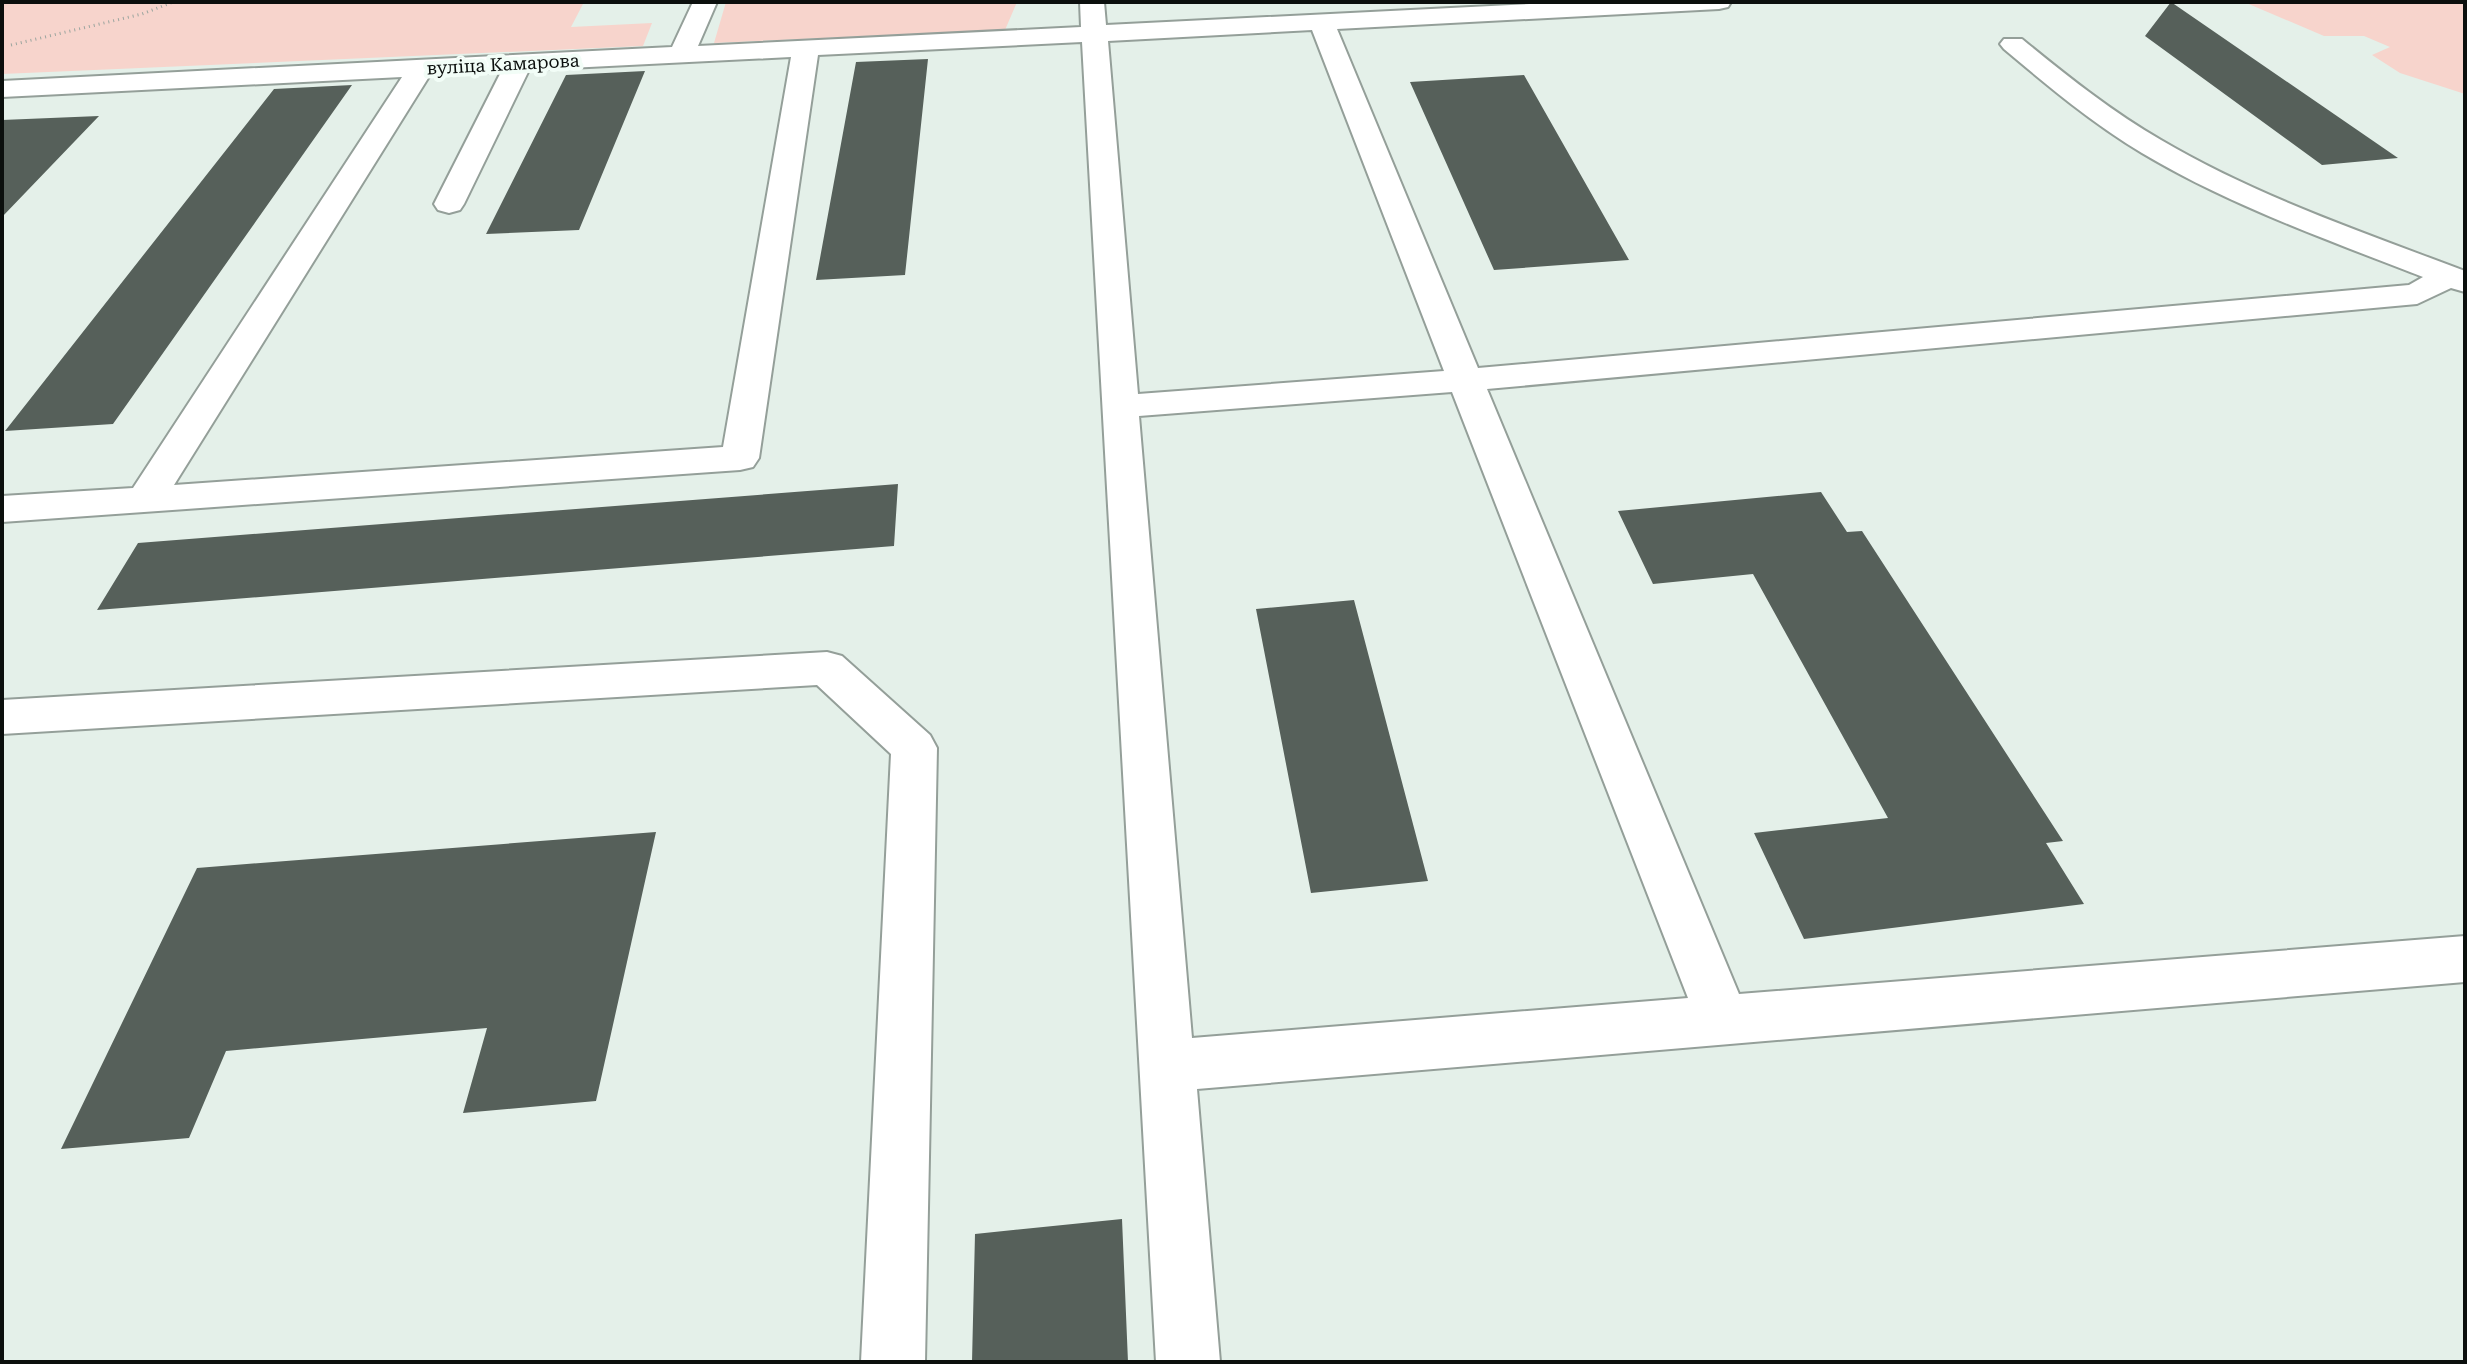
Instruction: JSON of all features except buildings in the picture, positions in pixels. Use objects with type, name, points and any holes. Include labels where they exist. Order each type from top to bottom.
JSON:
[{"type":"street","points":[[681,55],[705,2]]},
{"type":"street","name":"вуліца Камарова","points":[[2,89],[1004,38],[1092,18],[1322,23],[1719,2]]},
{"type":"street","points":[[1092,18],[1123,406],[1165,1066],[1188,1362]]},
{"type":"street","points":[[1322,23],[1723,1020]]},
{"type":"street","points":[[2013,44],[2073,94],[2170,157],[2286,214],[2457,279]]},
{"type":"street","points":[[2,509],[740,458],[806,48]]},
{"type":"street","points":[[449,204],[519,63]]},
{"type":"street","points":[[145,500],[421,68]]},
{"type":"street","points":[[1123,406],[1465,380],[2417,294],[2457,279]]},
{"type":"street","points":[[2,717],[827,668],[914,748],[893,1362]]},
{"type":"street","points":[[1165,1066],[2465,959]]},
{"type":"path","points":[[2,47],[142,14],[173,2]]},
{"type":"shaded area","points":[[2,2],[634,2],[583,4],[571,27],[652,23],[643,46],[2,74]]},
{"type":"shaded area","points":[[726,2],[1017,2],[1005,30],[714,43]]},
{"type":"shaded area","points":[[2244,2],[2465,2],[2465,94],[2400,73],[2372,55],[2390,47],[2364,36],[2324,36]]}]
